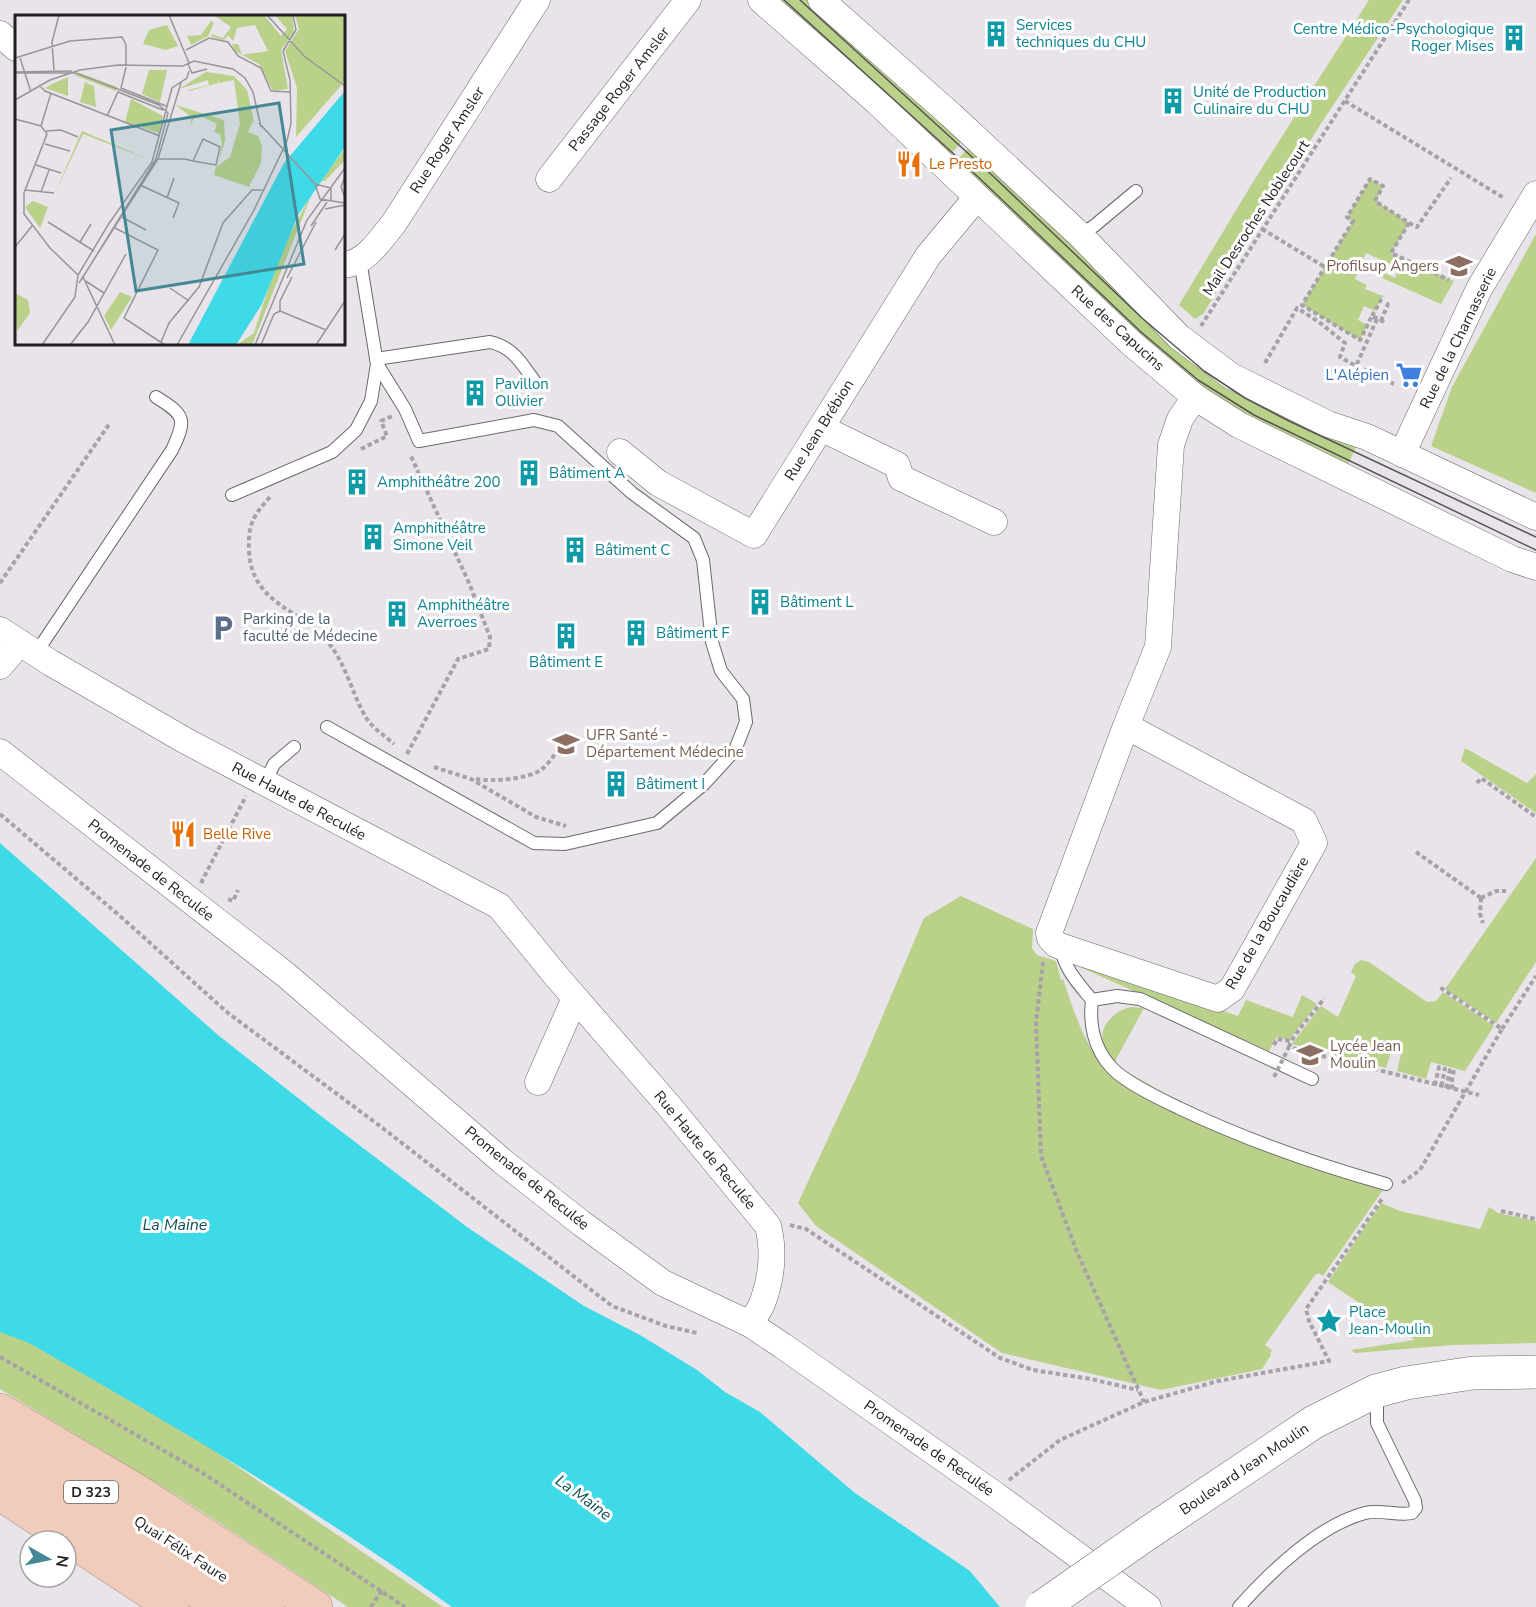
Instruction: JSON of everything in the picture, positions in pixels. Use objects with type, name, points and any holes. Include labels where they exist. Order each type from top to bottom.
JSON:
[{"type":"highway","points":[[0,1410],[139,1492],[316,1607]]},
{"type":"highway","name":"Quai Félix Faure","points":[[0,1437],[135,1519],[268,1607]]},
{"type":"highway","name":"Quai Félix Faure","points":[[0,1466],[222,1607]]},
{"type":"highway","points":[[0,1494],[172,1607]]},
{"type":"highway","points":[[0,1514],[23,1529]]},
{"type":"highway","points":[[78,1565],[142,1607]]},
{"type":"main road","name":"Boulevard Jean Moulin","points":[[1042,1607],[1314,1422],[1376,1391],[1406,1383],[1473,1373],[1536,1372]]},
{"type":"main road","name":"Boulevard Jean Moulin","points":[[1343,1408],[1406,1397],[1536,1392]]},
{"type":"street","name":"Rue Roger Amsler","points":[[352,262],[380,240],[394,223],[537,0]]},
{"type":"street","name":"Passage Roger Amsler","points":[[549,179],[688,0]]},
{"type":"street","name":"Rue des Capucins","points":[[760,0],[876,101],[1131,343],[1195,397],[1239,425],[1512,559],[1536,567]]},
{"type":"street","points":[[821,0],[951,115],[1080,235],[1179,337],[1231,376],[1328,424],[1367,437],[1536,517]]},
{"type":"street","points":[[0,34],[15,47]]},
{"type":"street","name":"Rue de la Charnasserie","points":[[1402,454],[1479,290],[1536,194]]},
{"type":"street","name":"Rue Jean Brébion","points":[[620,452],[658,483],[754,535],[928,256],[977,197]]},
{"type":"street","points":[[1052,954],[1049,928],[1158,648],[1171,445],[1180,419],[1195,397]]},
{"type":"street","points":[[821,428],[897,465],[901,478],[994,522]]},
{"type":"street","points":[[0,666],[18,642]]},
{"type":"street","name":"Rue Haute de Reculée","points":[[18,642],[186,741],[256,789],[500,906],[768,1227],[771,1249],[770,1269],[764,1300],[750,1324]]},
{"type":"street","name":"Rue de la Boucaudière","points":[[1052,954],[1218,999],[1232,990],[1314,843],[1304,821],[1126,726]]},
{"type":"street","name":"Promenade de Reculée","points":[[0,752],[286,975],[502,1161],[581,1223],[663,1283],[750,1324],[994,1494],[1148,1607]]},
{"type":"street","points":[[538,1082],[575,998]]},
{"type":"lane","points":[[1080,235],[1136,191]]},
{"type":"lane","points":[[327,727],[534,843],[565,844],[657,823],[704,784],[735,750],[746,722],[743,699],[721,671],[712,642],[703,560],[694,538],[632,493],[558,426],[534,420],[419,441],[405,409],[377,362],[352,262]]},
{"type":"lane","points":[[377,362],[490,342],[516,355],[535,382]]},
{"type":"lane","points":[[232,495],[332,452],[356,430],[371,401],[377,362]]},
{"type":"lane","points":[[18,642],[172,450],[181,432],[181,418],[176,409],[156,397]]},
{"type":"lane","points":[[256,789],[274,764],[294,747]]},
{"type":"lane","points":[[1052,954],[1064,962],[1092,1000],[1090,1012],[1092,1030],[1098,1048],[1113,1070],[1189,1113],[1266,1146],[1389,1189]]},
{"type":"lane","points":[[1092,1000],[1117,996],[1140,999],[1312,1079]]},
{"type":"lane","points":[[1239,1607],[1262,1581],[1326,1529],[1367,1512],[1405,1514],[1412,1513],[1416,1508],[1415,1501],[1377,1424],[1377,1402]]},
{"type":"path","name":"Mail Desroches Noblecourt","points":[[1200,327],[1408,0]]},
{"type":"path","points":[[1345,101],[1504,198]]},
{"type":"path","points":[[1383,296],[1360,340],[1302,305],[1353,221],[1347,217],[1370,179],[1383,186],[1375,201],[1417,227],[1451,178]]},
{"type":"path","points":[[1409,223],[1391,254],[1449,280]]},
{"type":"path","points":[[1263,229],[1325,267]]},
{"type":"path","points":[[1356,366],[1388,304],[1391,305]]},
{"type":"path","points":[[1264,363],[1297,308],[1345,343],[1340,357],[1394,384]]},
{"type":"path","points":[[1372,316],[1380,321]]},
{"type":"path","points":[[356,452],[387,436],[381,421],[399,412]]},
{"type":"path","points":[[0,583],[110,423]]},
{"type":"path","points":[[407,754],[458,659],[489,649],[490,637],[469,583],[410,454],[419,441]]},
{"type":"path","points":[[277,493],[269,498],[256,514],[248,531],[253,575],[263,591],[329,644],[344,666],[366,718],[401,751],[417,759]]},
{"type":"path","points":[[426,765],[486,781],[514,778],[542,770],[566,738]]},
{"type":"path","points":[[471,778],[536,817],[569,827],[586,840]]},
{"type":"path","points":[[1477,783],[1480,778],[1536,817]]},
{"type":"path","points":[[199,887],[256,789]]},
{"type":"path","points":[[0,814],[120,916],[228,1013],[380,1126],[612,1306],[666,1326],[697,1333]]},
{"type":"path","points":[[1416,852],[1481,898]]},
{"type":"path","points":[[232,901],[238,890]]},
{"type":"path","points":[[1481,898],[1496,891],[1506,891]]},
{"type":"path","points":[[1481,898],[1480,914],[1483,923]]},
{"type":"path","points":[[1052,954],[1036,1023],[1041,1156],[1077,1252],[1144,1402]]},
{"type":"path","points":[[1006,1482],[1060,1440],[1144,1402],[1218,1381],[1329,1361],[1309,1321],[1306,1309],[1378,1202],[1389,1189],[1420,1170],[1536,976]]},
{"type":"path","points":[[1438,986],[1503,1029]]},
{"type":"path","points":[[1274,1077],[1289,1045],[1324,998]]},
{"type":"path","points":[[1289,1045],[1330,1058],[1479,1095]]},
{"type":"path","points":[[1435,1085],[1439,1067],[1445,1069],[1444,1087]]},
{"type":"path","points":[[1444,1087],[1450,1070],[1454,1070],[1451,1085],[1455,1090]]},
{"type":"path","points":[[1501,1211],[1536,1219]]},
{"type":"path","points":[[783,1225],[806,1229],[1000,1359],[1033,1370],[1091,1379],[1139,1390]]},
{"type":"path","points":[[0,1357],[201,1472],[405,1607]]},
{"type":"path","points":[[371,1607],[382,1590]]},
{"type":"green space","points":[[772,0],[810,0],[964,139],[947,158]]},
{"type":"green space","points":[[1369,0],[1403,0],[1320,125],[1203,314],[1195,319],[1179,305],[1253,182]]},
{"type":"green space","points":[[971,145],[1118,285],[1357,445],[1346,468],[1267,431],[1184,380],[954,164]]},
{"type":"green space","points":[[1370,179],[1383,186],[1376,201],[1409,223],[1391,254],[1454,281],[1441,304],[1382,278],[1385,273],[1395,278],[1399,268],[1366,253],[1355,279],[1367,285],[1365,289],[1383,296],[1375,311],[1364,306],[1358,320],[1368,325],[1360,340],[1302,305],[1353,221],[1347,217]]},
{"type":"green space","points":[[1536,234],[1536,493],[1431,446],[1452,387]]},
{"type":"green space","points":[[1465,748],[1527,783],[1536,774],[1536,813],[1461,761]]},
{"type":"green space","points":[[1536,858],[1536,962],[1496,1023],[1445,989]]},
{"type":"green space","points":[[961,896],[1033,929],[1032,948],[1037,955],[1056,961],[1061,980],[1063,979],[1088,1043],[1103,1066],[1113,1076],[1118,1067],[1193,1109],[1259,1139],[1390,1180],[1323,1276],[1319,1273],[1315,1275],[1265,1345],[1272,1350],[1262,1369],[1161,1390],[1002,1353],[816,1226],[798,1203],[858,1074],[924,918]]},
{"type":"green space","points":[[1361,960],[1369,962],[1427,1002],[1436,1001],[1443,992],[1494,1026],[1465,1071],[1431,1062],[1426,1079],[1397,1071],[1401,1054],[1391,1052],[1386,1068],[1292,1044],[1321,1006],[1338,1017],[1356,976],[1351,972],[1355,964]]},
{"type":"green space","points":[[1073,964],[1086,964],[1238,1016],[1246,1000],[1293,1017],[1302,995],[1317,1004],[1289,1040],[1277,1037],[1269,1051]]},
{"type":"green space","points":[[1132,1007],[1144,1008],[1114,1063],[1103,1046],[1103,1032],[1114,1015]]},
{"type":"green space","points":[[1381,1203],[1400,1211],[1480,1229],[1489,1207],[1498,1213],[1536,1221],[1536,1343],[1454,1345],[1355,1353],[1351,1350],[1415,1340],[1328,1282]]},
{"type":"green space","points":[[0,1325],[118,1385],[443,1607],[348,1607],[181,1498],[0,1389]]},
{"type":"water","name":"La Maine","points":[[0,843],[218,1035],[317,1113],[467,1227],[584,1306],[640,1335],[697,1370],[725,1392],[760,1412],[855,1493],[970,1571],[1000,1607],[452,1607],[349,1536],[244,1469],[29,1343],[0,1332]]},
{"type":"tram line","points":[[784,0],[956,156],[1141,332],[1198,380],[1254,415],[1536,550]]},
{"type":"tram line","points":[[800,0],[994,177],[1142,318],[1204,371],[1245,398],[1289,421],[1536,537]]},
{"type":"place","name":"Services techniques du CHU","points":[[996,34]]},
{"type":"place","name":"Centre Médico-Psychologique Roger Mises","points":[[1514,38]]},
{"type":"place","name":"Unité de Production Culinaire du CHU","points":[[1173,101]]},
{"type":"place","name":"Le Presto","points":[[909,164]]},
{"type":"place","name":"Profilsup Angers","points":[[1459,266]]},
{"type":"place","name":"L'Alépien","points":[[1409,375]]},
{"type":"place","name":"Pavillon Ollivier","points":[[475,393]]},
{"type":"place","name":"Bâtiment A","points":[[529,473]]},
{"type":"place","name":"Amphithéâtre 200","points":[[357,482]]},
{"type":"place","name":"Amphithéâtre Simone Veil","points":[[373,537]]},
{"type":"place","name":"Bâtiment C","points":[[575,550]]},
{"type":"place","name":"Bâtiment L","points":[[760,602]]},
{"type":"place","name":"Amphithéâtre Averroes","points":[[397,614]]},
{"type":"place","name":"Parking de la faculté de Médecine","points":[[223,628]]},
{"type":"place","name":"Bâtiment F","points":[[636,633]]},
{"type":"place","name":"Bâtiment E","points":[[566,636]]},
{"type":"place","name":"UFR Santé - Département Médecine","points":[[566,744]]},
{"type":"place","name":"Bâtiment I","points":[[616,784]]},
{"type":"place","name":"Belle Rive","points":[[183,834]]},
{"type":"place","name":"Lycée Jean Moulin","points":[[1310,1055]]},
{"type":"place","name":"Place Jean-Moulin","points":[[1329,1321]]}]
